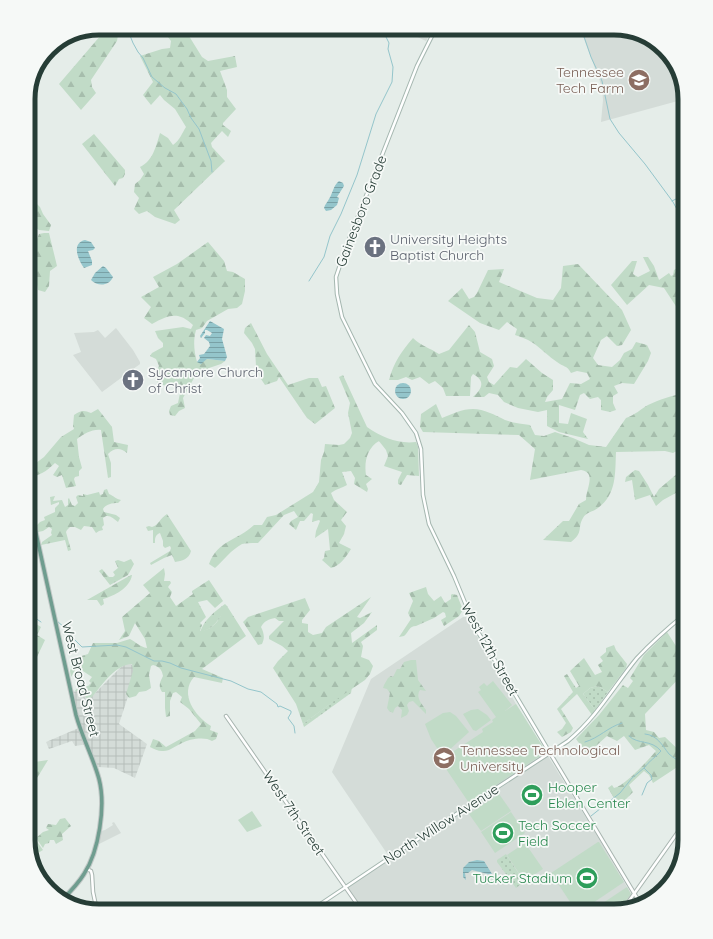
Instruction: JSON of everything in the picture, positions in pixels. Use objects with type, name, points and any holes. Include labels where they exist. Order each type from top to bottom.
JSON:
[{"type":"main road","name":"Gainesboro Grade","points":[[383,393],[370,375],[342,317],[337,294],[336,277],[346,247],[417,66],[432,35]]},
{"type":"main road","name":"West 12th Street","points":[[383,393],[406,417],[416,433],[421,449],[423,495],[429,524],[454,576],[475,627],[637,899]]},
{"type":"main road","name":"West Broad Street","points":[[35,529],[76,715],[79,727],[96,770],[102,798],[95,850],[87,869],[67,895]]},
{"type":"main road","name":"North Willow Avenue","points":[[320,904],[574,736],[592,719],[637,659],[659,636],[678,620]]},
{"type":"main road","name":"West 7th Street","points":[[226,716],[357,904]]},
{"type":"main road","points":[[628,902],[678,832]]},
{"type":"main road","points":[[87,869],[91,871],[92,875],[96,904]]},
{"type":"shaded area","points":[[413,35],[429,35],[426,41]]},
{"type":"shaded area","name":"Tennessee Tech Farm","points":[[583,35],[626,36],[646,44],[662,57],[671,71],[676,83],[678,101],[601,122],[603,100],[602,87]]},
{"type":"shaded area","points":[[116,328],[133,350],[140,364],[102,392],[73,355],[81,352],[74,333],[94,332],[98,330],[105,338]]},
{"type":"shaded area","name":"Tennessee Technological University","points":[[463,617],[466,617],[516,704],[635,900],[614,904],[359,904],[347,888],[390,858],[332,772],[371,679]]},
{"type":"shaded area","points":[[127,661],[137,669],[119,724],[147,744],[135,778],[114,768],[98,767],[88,744],[75,746],[72,741],[49,749],[46,742],[81,727],[72,692],[84,690],[87,701]]},
{"type":"shaded area","points":[[114,822],[121,833],[99,844],[101,831],[113,825],[112,823]]},
{"type":"green space","points":[[101,35],[118,35],[117,41],[91,80],[92,87],[96,93],[81,110],[59,84]]},
{"type":"green space","points":[[166,35],[188,35],[202,57],[208,61],[235,56],[237,67],[220,71],[227,90],[227,97],[236,109],[223,123],[223,125],[231,131],[228,137],[222,131],[211,143],[212,147],[225,161],[174,210],[180,220],[175,224],[155,217],[147,211],[139,214],[134,209],[139,198],[134,192],[135,184],[144,174],[140,167],[151,157],[160,133],[168,138],[173,145],[179,139],[186,127],[175,109],[160,95],[151,105],[143,95],[153,82],[140,56],[170,48],[171,41]]},
{"type":"green space","points":[[94,134],[125,170],[123,178],[119,179],[115,186],[82,144]]},
{"type":"green space","points":[[35,202],[40,207],[51,225],[49,231],[39,230],[35,227]]},
{"type":"green space","points":[[49,233],[57,266],[50,271],[49,286],[45,292],[38,290],[35,276],[35,240],[39,234]]},
{"type":"green space","points":[[208,242],[224,261],[227,271],[233,272],[245,279],[245,291],[242,304],[237,308],[228,309],[207,321],[202,328],[196,330],[194,346],[197,362],[207,359],[225,361],[209,368],[194,378],[183,398],[185,408],[179,411],[175,416],[170,415],[169,411],[171,406],[178,403],[181,388],[176,384],[168,386],[158,384],[154,375],[159,366],[156,359],[150,356],[152,353],[163,347],[163,343],[158,338],[155,331],[183,327],[191,329],[193,325],[178,316],[163,318],[152,324],[144,318],[151,307],[141,297],[159,287],[153,277],[177,264]]},
{"type":"green space","points":[[643,257],[648,257],[654,266],[659,280],[669,273],[671,276],[673,275],[674,270],[678,267],[678,309],[664,288],[649,285],[627,305],[611,285],[632,261],[637,261],[633,274],[638,277],[650,271]]},
{"type":"green space","points":[[578,264],[622,310],[631,330],[622,345],[617,346],[607,336],[601,340],[593,358],[598,365],[612,367],[620,360],[624,353],[632,349],[636,342],[647,345],[651,353],[648,361],[634,384],[622,383],[614,386],[618,393],[613,396],[613,403],[616,410],[610,412],[601,410],[601,400],[598,397],[590,399],[584,393],[580,395],[575,410],[559,405],[559,423],[568,424],[571,413],[587,419],[583,432],[588,439],[559,432],[547,426],[547,410],[538,412],[518,408],[504,402],[498,395],[489,393],[484,397],[473,397],[479,391],[481,382],[480,379],[473,374],[471,377],[470,396],[446,396],[443,388],[435,381],[429,384],[420,377],[412,380],[406,377],[398,380],[389,380],[398,358],[413,338],[439,354],[449,350],[469,325],[475,332],[480,352],[492,359],[494,366],[487,377],[489,382],[494,385],[510,367],[517,368],[526,359],[542,373],[553,380],[553,390],[545,402],[562,399],[570,383],[581,384],[590,379],[587,373],[577,371],[571,373],[566,367],[559,364],[533,343],[515,335],[517,329],[507,322],[499,330],[480,323],[448,301],[462,288],[469,299],[474,297],[488,270],[504,269],[499,282],[537,298],[553,300],[561,288],[563,266]]},
{"type":"green space","points":[[251,323],[267,354],[288,385],[309,378],[318,378],[322,387],[326,386],[335,408],[315,424],[307,418],[279,377],[277,381],[265,385],[259,376],[256,366],[255,349],[244,333],[245,328]]},
{"type":"green space","points":[[343,375],[367,427],[379,434],[397,441],[416,442],[418,447],[419,476],[407,475],[401,485],[398,484],[398,480],[402,472],[384,466],[388,456],[386,450],[379,441],[369,451],[366,460],[366,475],[372,479],[366,484],[368,489],[367,492],[354,484],[355,478],[351,471],[342,472],[347,485],[331,493],[334,500],[347,512],[341,520],[346,526],[339,543],[351,549],[342,561],[334,567],[331,568],[322,560],[324,558],[325,551],[330,550],[328,529],[315,538],[320,521],[312,522],[313,514],[311,513],[304,521],[300,521],[296,530],[289,524],[298,517],[294,511],[284,515],[258,543],[248,543],[238,546],[215,568],[209,564],[217,550],[223,545],[254,525],[262,525],[267,517],[276,515],[313,492],[319,482],[321,460],[325,444],[344,444],[350,438],[352,433],[348,413],[350,403],[339,377]]},
{"type":"green space","points":[[678,394],[678,450],[673,453],[665,451],[616,452],[614,483],[609,496],[598,508],[584,516],[581,521],[578,535],[571,542],[543,540],[563,521],[569,521],[579,504],[586,500],[590,482],[589,474],[581,470],[530,480],[535,449],[519,435],[423,432],[420,427],[421,414],[436,404],[442,418],[461,411],[477,409],[508,421],[530,425],[535,435],[544,436],[555,432],[589,445],[606,447],[626,418],[648,405]]},
{"type":"green space","points":[[98,409],[112,427],[114,442],[128,445],[127,453],[117,449],[108,454],[111,463],[111,477],[108,478],[101,430],[88,432],[77,439],[82,468],[79,471],[79,476],[75,477],[74,479],[76,486],[66,488],[62,475],[57,477],[53,475],[59,466],[55,463],[43,473],[35,476],[35,464],[44,457],[61,437],[74,429],[74,415],[82,411],[91,413]]},
{"type":"green space","points":[[635,470],[639,471],[654,497],[659,489],[678,473],[678,492],[663,500],[656,506],[650,495],[635,500],[632,480],[625,482],[626,477]]},
{"type":"green space","points":[[107,489],[109,494],[121,500],[118,503],[107,505],[103,509],[104,512],[116,515],[120,518],[118,522],[107,516],[103,518],[103,530],[96,533],[92,527],[84,526],[81,530],[75,527],[70,527],[66,532],[71,550],[68,551],[65,540],[41,545],[42,542],[52,535],[52,529],[49,527],[38,532],[37,525],[45,520],[44,517],[55,512],[55,508],[59,504],[59,502],[51,505],[50,497],[55,496],[53,501],[62,500],[65,507],[68,505],[69,498],[72,505],[75,506],[78,503],[76,497],[78,495],[83,496],[83,494],[87,495],[99,492],[100,495]]},
{"type":"green space","points":[[167,514],[191,551],[189,556],[183,560],[175,562],[172,555],[151,565],[150,563],[170,551],[171,548],[170,546],[165,548],[163,546],[160,533],[156,537],[155,543],[153,543],[153,530],[148,531],[146,527],[154,526]]},
{"type":"green space","points":[[131,559],[134,564],[128,575],[110,585],[99,571],[102,569],[109,577],[113,577],[115,575],[113,572],[118,568],[115,561],[118,560],[124,562]]},
{"type":"green space","points":[[164,568],[164,581],[170,581],[171,583],[168,587],[172,592],[170,597],[176,606],[193,594],[192,591],[209,580],[223,601],[215,608],[207,600],[198,602],[206,617],[200,623],[202,625],[200,631],[206,630],[214,625],[219,620],[224,608],[227,606],[246,636],[202,669],[223,678],[222,683],[194,677],[188,690],[191,704],[199,717],[211,726],[210,730],[218,733],[216,739],[212,741],[201,738],[193,739],[170,750],[160,751],[150,747],[153,739],[159,741],[166,747],[195,731],[201,724],[189,709],[180,702],[182,697],[176,692],[173,693],[170,701],[170,716],[166,717],[165,692],[162,692],[160,686],[163,676],[159,668],[153,665],[151,666],[149,675],[151,688],[146,691],[139,692],[136,696],[129,698],[126,694],[133,671],[132,664],[120,667],[105,681],[92,697],[87,700],[83,691],[75,691],[78,687],[88,686],[91,683],[89,681],[92,677],[77,667],[71,677],[70,671],[75,658],[88,654],[93,643],[117,643],[130,639],[140,646],[147,648],[145,639],[135,623],[129,636],[119,640],[125,631],[122,617],[150,593],[143,585]]},
{"type":"green space","points":[[131,575],[131,580],[125,588],[112,596],[103,599],[104,604],[101,606],[97,600],[87,600]]},
{"type":"green space","points":[[426,587],[428,594],[434,601],[441,596],[445,603],[451,599],[452,594],[457,595],[463,610],[459,616],[444,626],[441,620],[446,617],[445,613],[443,612],[434,618],[410,628],[404,636],[399,637],[411,619],[408,613],[413,601],[409,593]]},
{"type":"green space","points":[[371,597],[357,617],[360,618],[372,612],[364,623],[351,633],[352,643],[377,625],[377,630],[361,642],[363,646],[361,657],[369,660],[373,666],[370,674],[365,680],[303,724],[296,704],[273,668],[288,651],[269,639],[269,636],[284,621],[279,621],[275,618],[264,623],[261,627],[264,640],[262,644],[258,645],[243,622],[248,617],[305,598],[310,610],[302,620],[302,623],[308,624],[308,632],[313,635],[322,633],[326,627]]},
{"type":"green space","points":[[225,604],[227,606],[213,626],[200,632],[207,620]]},
{"type":"green space","points":[[35,623],[41,627],[37,635],[45,640],[35,661]]},
{"type":"green space","points":[[667,632],[676,646],[678,645],[678,679],[645,714],[646,730],[654,732],[659,738],[665,737],[678,749],[678,767],[653,783],[649,775],[644,771],[629,785],[633,792],[623,802],[617,803],[608,788],[612,785],[614,788],[624,783],[656,751],[649,745],[635,750],[624,736],[617,741],[607,736],[587,754],[576,739],[599,715],[623,685],[628,688],[633,681],[630,678],[644,655]]},
{"type":"green space","points":[[614,645],[627,664],[626,668],[608,692],[598,686],[590,688],[583,694],[595,710],[592,715],[577,694],[561,709],[573,728],[571,732],[562,737],[557,732],[562,729],[566,723],[557,709],[573,692],[564,676],[567,674],[576,688],[579,686],[570,671],[584,658],[595,675],[602,672],[598,665],[603,661],[600,657],[606,652],[606,648]]},
{"type":"green space","points":[[416,660],[418,680],[426,691],[420,690],[418,695],[426,710],[426,714],[413,701],[409,702],[407,705],[409,711],[407,715],[401,718],[402,710],[398,706],[395,708],[393,713],[387,708],[390,693],[387,689],[383,688],[388,678],[391,676],[393,677],[397,669],[400,669],[404,662]]},
{"type":"green space","points":[[493,681],[512,705],[505,711],[516,704],[545,750],[543,754],[469,803],[440,760],[483,732],[482,729],[493,722],[492,720],[496,717],[478,692],[481,690],[479,687],[484,683],[487,686]]},
{"type":"green space","points":[[598,686],[608,692],[595,710],[583,694],[590,688]]},
{"type":"green space","points":[[352,687],[351,693],[304,727],[303,724]]},
{"type":"green space","points":[[478,709],[487,715],[491,720],[476,731],[473,730],[463,714],[471,710]]},
{"type":"green space","points":[[450,712],[456,716],[469,732],[447,752],[441,754],[431,739],[425,724],[443,713]]},
{"type":"green space","points":[[48,760],[35,781],[35,762]]},
{"type":"green space","name":"Tech Soccer Field","points":[[499,794],[511,811],[481,831],[469,814]]},
{"type":"green space","points":[[252,811],[262,826],[247,832],[238,820]]},
{"type":"green space","name":"Tech Soccer Field","points":[[511,812],[525,833],[495,853],[481,832]]},
{"type":"green space","points":[[65,818],[71,826],[62,834],[63,840],[56,844],[54,840],[50,840],[49,843],[45,844],[43,848],[36,838],[43,832],[49,830],[46,828],[48,824],[56,825],[60,819]]},
{"type":"green space","points":[[35,839],[43,850],[37,854]]},
{"type":"green space","name":"Tucker Stadium","points":[[599,842],[624,882],[591,904],[571,904],[551,873]]},
{"type":"green space","points":[[525,843],[543,869],[524,881],[507,855]]},
{"type":"green space","points":[[506,854],[524,882],[516,888],[497,862],[497,860]]},
{"type":"green space","points":[[627,887],[631,894],[625,903],[602,904]]},
{"type":"water","points":[[339,181],[343,183],[344,186],[337,197],[339,198],[337,205],[331,210],[326,211],[324,208],[325,205],[335,185]]},
{"type":"water","points":[[85,240],[91,242],[95,248],[88,251],[92,265],[84,268],[78,256],[77,248],[81,242]]},
{"type":"water","points":[[103,266],[113,277],[106,284],[97,284],[91,280],[95,273]]},
{"type":"water","points":[[210,321],[224,329],[222,339],[227,357],[225,361],[207,359],[201,364],[197,362],[200,358],[199,355],[204,354],[210,346],[209,342],[204,338],[206,335],[210,336],[212,333],[205,330],[205,333],[201,338],[200,336]]},
{"type":"water","points":[[403,383],[410,388],[411,391],[406,398],[403,399],[396,394],[395,391],[400,384]]},
{"type":"water","points":[[477,860],[484,861],[492,874],[472,870],[465,873],[466,880],[463,877],[463,868],[469,862]]},
{"type":"waterway","points":[[130,35],[152,77],[165,88],[176,94],[187,109],[191,118],[199,129],[211,161],[212,172]]},
{"type":"waterway","points":[[309,281],[324,257],[330,236],[357,175],[376,114],[392,82],[393,67],[388,49],[389,43],[385,35]]},
{"type":"waterway","points":[[583,35],[591,57],[602,81],[610,119],[619,133],[645,164],[678,211]]},
{"type":"waterway","points":[[672,201],[678,198]]},
{"type":"waterway","points":[[35,618],[41,622]]},
{"type":"waterway","points":[[57,621],[65,628]]},
{"type":"waterway","points":[[74,639],[82,647],[117,645],[126,647],[154,661],[170,663],[181,668],[231,681],[248,689],[261,692],[277,704],[278,707],[280,706],[291,711],[288,718],[294,726],[295,733]]},
{"type":"waterway","points":[[585,742],[622,723]]},
{"type":"waterway","points":[[645,734],[656,738],[669,754],[678,761]]},
{"type":"waterway","points":[[629,736],[633,739],[649,743],[661,751],[644,768],[651,775],[652,779],[647,783],[642,795]]},
{"type":"waterway","points":[[591,816],[620,793],[632,778],[644,768]]},
{"type":"place","name":"Tennessee Tech Farm","points":[[639,80]]},
{"type":"place","name":"University Heights Baptist Church","points":[[375,247]]},
{"type":"place","name":"Sycamore Church of Christ","points":[[133,380]]},
{"type":"place","name":"Tennessee Technological University","points":[[444,758]]},
{"type":"place","name":"Hooper Eblen Center","points":[[532,795]]},
{"type":"place","name":"Tech Soccer Field","points":[[503,833]]},
{"type":"place","name":"Tucker Stadium","points":[[587,878]]}]
